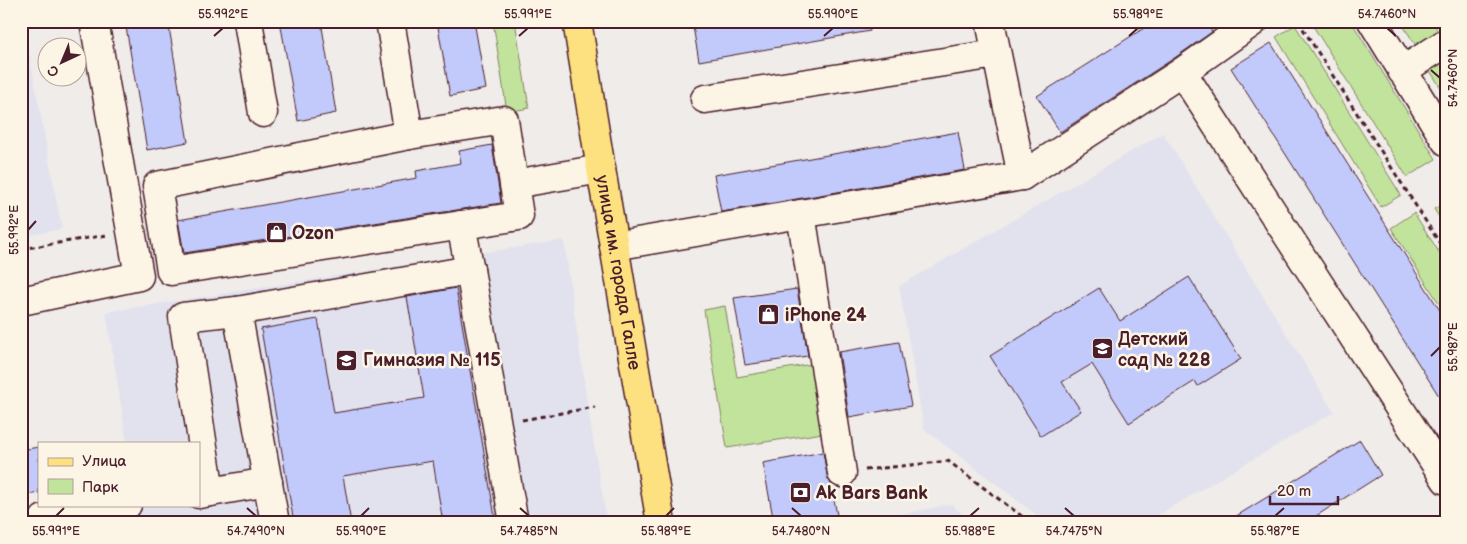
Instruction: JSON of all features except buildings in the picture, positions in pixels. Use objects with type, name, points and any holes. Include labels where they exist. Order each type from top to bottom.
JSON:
[{"type":"main road","name":"улица им. города Галле","points":[[577,21],[661,523]]},
{"type":"street","points":[[21,301],[139,276],[94,21]]},
{"type":"street","points":[[248,21],[263,113]]},
{"type":"street","points":[[390,21],[409,135]]},
{"type":"street","points":[[990,21],[1022,176]]},
{"type":"street","points":[[614,246],[1022,176],[1182,72],[1254,21]]},
{"type":"street","points":[[1372,21],[1446,141]]},
{"type":"street","points":[[1402,70],[1446,43]]},
{"type":"street","points":[[705,99],[996,54]]},
{"type":"street","points":[[1182,72],[1446,480]]},
{"type":"street","points":[[504,120],[519,216],[171,271],[157,186],[409,135],[504,120]]},
{"type":"street","points":[[514,184],[601,169]]},
{"type":"street","points":[[801,214],[842,473]]},
{"type":"street","points":[[461,225],[514,523]]},
{"type":"street","points":[[198,442],[183,318],[237,311],[470,270]]},
{"type":"street","points":[[237,311],[275,523]]},
{"type":"street","points":[[200,460],[204,493],[268,482]]},
{"type":"street","points":[[45,523],[44,519],[121,506]]},
{"type":"path","points":[[1298,21],[1446,254]]},
{"type":"path","points":[[21,249],[131,232]]},
{"type":"path","points":[[497,425],[595,407]]},
{"type":"path","points":[[842,473],[948,461],[1031,523]]},
{"type":"shaded area","points":[[21,21],[23,21],[62,229],[21,237]]},
{"type":"shaded area","name":"Детский сад № 228","points":[[1163,133],[1334,412],[1144,523],[1047,523],[924,429],[899,286]]},
{"type":"shaded area","name":"Гимназия № 115","points":[[564,240],[588,409],[607,523],[139,523],[137,506],[200,506],[200,442],[127,442],[106,312]]},
{"type":"shaded area","points":[[951,504],[972,523],[859,523]]},
{"type":"green space","points":[[493,21],[515,21],[529,108],[507,112]]},
{"type":"green space","points":[[1310,21],[1351,21],[1436,159],[1407,177]]},
{"type":"green space","points":[[1400,21],[1432,21],[1439,33],[1417,47]]},
{"type":"green space","points":[[1295,25],[1401,195],[1381,207],[1276,37]]},
{"type":"green space","points":[[1446,55],[1446,96],[1427,66]]},
{"type":"green space","points":[[1446,202],[1446,228],[1434,209]]},
{"type":"green space","points":[[1414,213],[1446,263],[1446,314],[1391,228]]},
{"type":"green space","points":[[725,306],[737,377],[812,364],[823,433],[727,448],[704,310]]},
{"type":"place","name":"Ozon","points":[[276,233]]},
{"type":"place","name":"iPhone 24","points":[[769,315]]},
{"type":"place","name":"Детский сад № 228","points":[[1102,349]]},
{"type":"place","name":"Гимназия № 115","points":[[347,360]]},
{"type":"place","name":"Ak Bars Bank","points":[[800,493]]}]
